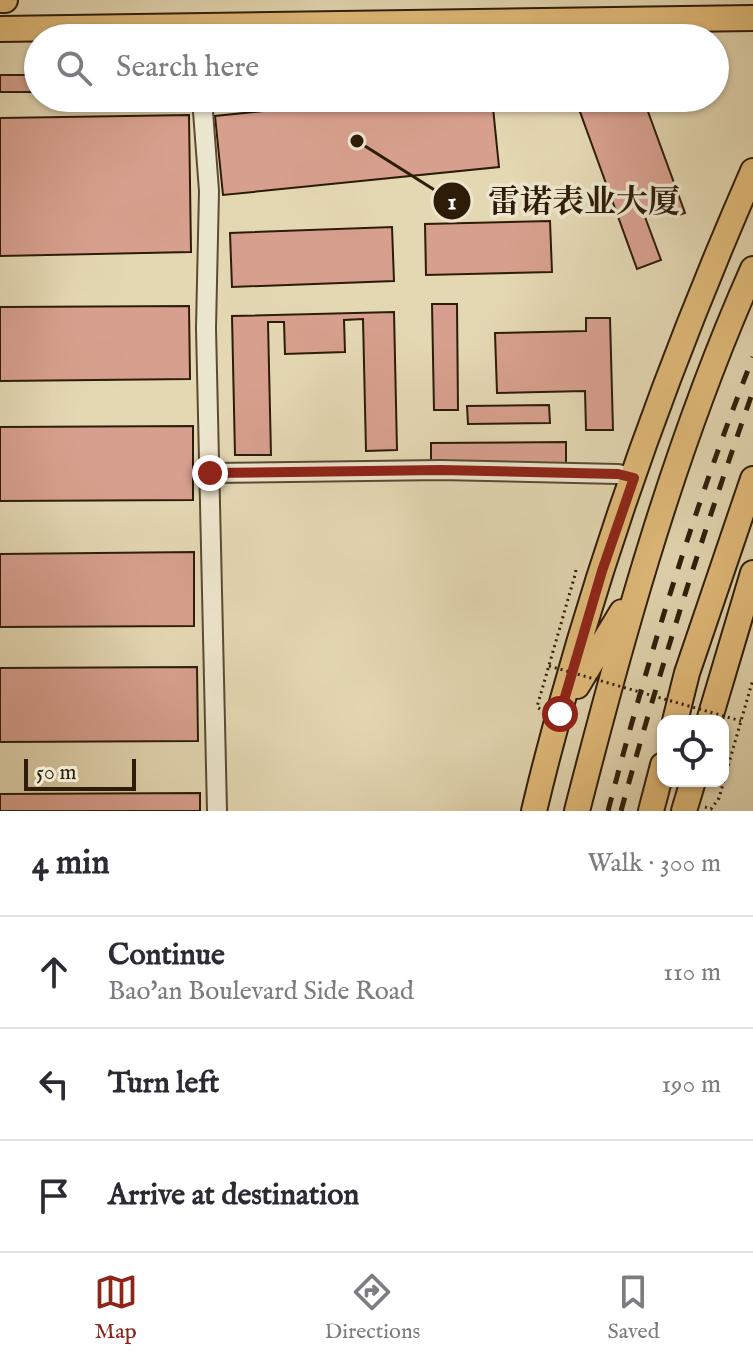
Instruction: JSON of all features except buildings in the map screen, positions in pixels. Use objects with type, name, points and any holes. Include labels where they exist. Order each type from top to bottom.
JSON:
[{"type":"main road","points":[[360,24],[641,10],[753,18]]},
{"type":"main road","points":[[0,29],[24,29]]},
{"type":"main road","points":[[534,811],[546,709],[602,571],[658,409],[753,171]]},
{"type":"main road","points":[[577,811],[638,586],[688,435],[753,269]]},
{"type":"main road","points":[[676,715],[687,673],[753,479]]},
{"type":"main road","points":[[711,715],[753,573]]},
{"type":"main road","points":[[546,709],[638,586]]},
{"type":"main road","points":[[651,811],[657,787]]},
{"type":"main road","points":[[693,787],[694,809]]},
{"type":"lane","points":[[203,112],[209,191],[206,328],[217,811]]},
{"type":"lane","points":[[210,473],[441,470],[618,474],[634,478]]},
{"type":"path","points":[[546,709],[549,666],[577,573]]},
{"type":"path","points":[[549,666],[741,721]]},
{"type":"path","points":[[694,809],[711,809],[719,798],[753,679]]},
{"type":"railway","points":[[608,811],[674,582],[753,357]]},
{"type":"railway","points":[[621,811],[683,600],[753,391]]},
{"type":"place","name":"雷诺表业大厦","points":[[357,141]]},
{"type":"route","points":[[210,473],[441,470],[618,474],[634,478],[602,571],[560,714]]}]
